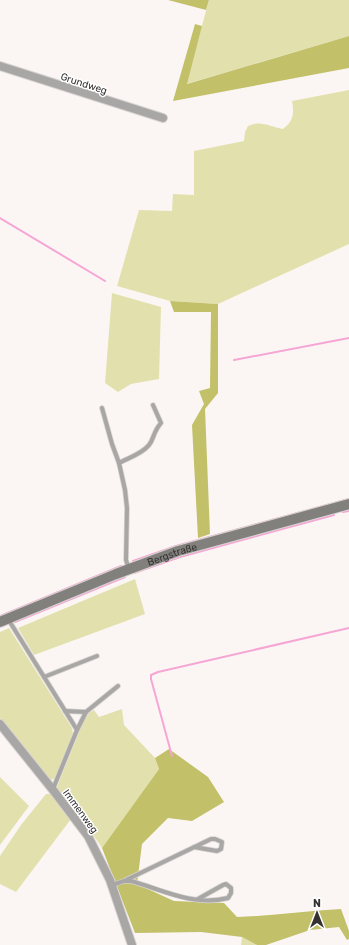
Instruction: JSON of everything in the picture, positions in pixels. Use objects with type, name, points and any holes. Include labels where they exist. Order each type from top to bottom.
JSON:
[{"type":"street","name":"Grundweg","points":[[0,66],[163,118]]},
{"type":"street","name":"Bergstraße","points":[[4,620],[129,569],[178,551],[349,504]]},
{"type":"street","name":"Immenweg","points":[[0,724],[88,836],[112,885],[132,945]]},
{"type":"lane","points":[[119,463],[139,453],[149,445],[155,430],[161,424],[154,405]]},
{"type":"lane","points":[[102,408],[119,463],[126,496],[126,560],[129,569]]},
{"type":"lane","points":[[4,620],[44,677],[77,730]]},
{"type":"lane","points":[[44,677],[97,656]]},
{"type":"lane","points":[[53,790],[77,730],[86,712],[118,686]]},
{"type":"lane","points":[[65,711],[86,712]]},
{"type":"lane","points":[[112,885],[124,882],[194,847],[211,839],[222,842],[221,849],[218,851],[194,847]]},
{"type":"lane","points":[[124,882],[136,883],[178,897],[198,899],[228,898],[231,893],[231,888],[226,884],[223,884],[198,899]]},
{"type":"green space","points":[[209,0],[349,0],[349,36],[186,84]]},
{"type":"green space","points":[[349,90],[349,244],[218,304],[170,301],[117,286],[139,210],[172,211],[173,194],[194,195],[194,151],[244,141],[245,132],[248,126],[253,124],[261,124],[283,129],[291,120],[293,109],[292,101]]},
{"type":"green space","points":[[112,293],[161,307],[159,379],[131,384],[118,392],[105,383]]},
{"type":"green space","points":[[135,579],[145,614],[34,655],[18,628]]},
{"type":"green space","points":[[9,628],[72,728],[73,734],[54,779],[49,780],[0,718],[0,632]]},
{"type":"green space","points":[[122,709],[124,725],[155,758],[159,769],[102,848],[90,830],[62,797],[57,787],[83,722],[89,713],[94,710],[99,717]]},
{"type":"green space","points":[[0,777],[29,806],[0,845]]},
{"type":"green space","points":[[46,794],[51,794],[71,819],[16,892],[0,884],[0,856],[21,825]]},
{"type":"green space","points":[[242,937],[257,945],[241,945]]},
{"type":"shaded area","points":[[168,0],[209,0],[206,10]]},
{"type":"shaded area","points":[[195,24],[202,26],[187,84],[349,36],[349,68],[173,101]]},
{"type":"shaded area","points":[[170,301],[218,304],[218,393],[205,409],[210,534],[198,538],[192,425],[204,404],[199,391],[210,388],[211,312],[174,312]]},
{"type":"shaded area","points":[[169,749],[208,777],[224,802],[192,821],[168,818],[142,844],[137,884],[174,901],[224,903],[237,917],[341,909],[349,931],[349,939],[347,940],[339,927],[310,930],[266,945],[257,945],[242,937],[201,932],[135,933],[102,848],[159,769],[155,758]]},
{"type":"waterway","points":[[0,218],[105,281]]},
{"type":"waterway","points":[[234,360],[349,338]]},
{"type":"waterway","points":[[133,561],[176,546],[349,499]]},
{"type":"waterway","points":[[343,512],[349,511]]},
{"type":"waterway","points":[[134,573],[180,557],[334,515]]},
{"type":"waterway","points":[[0,616],[121,566]]},
{"type":"waterway","points":[[15,622],[125,577]]},
{"type":"waterway","points":[[172,756],[151,675],[158,672],[349,628]]}]
